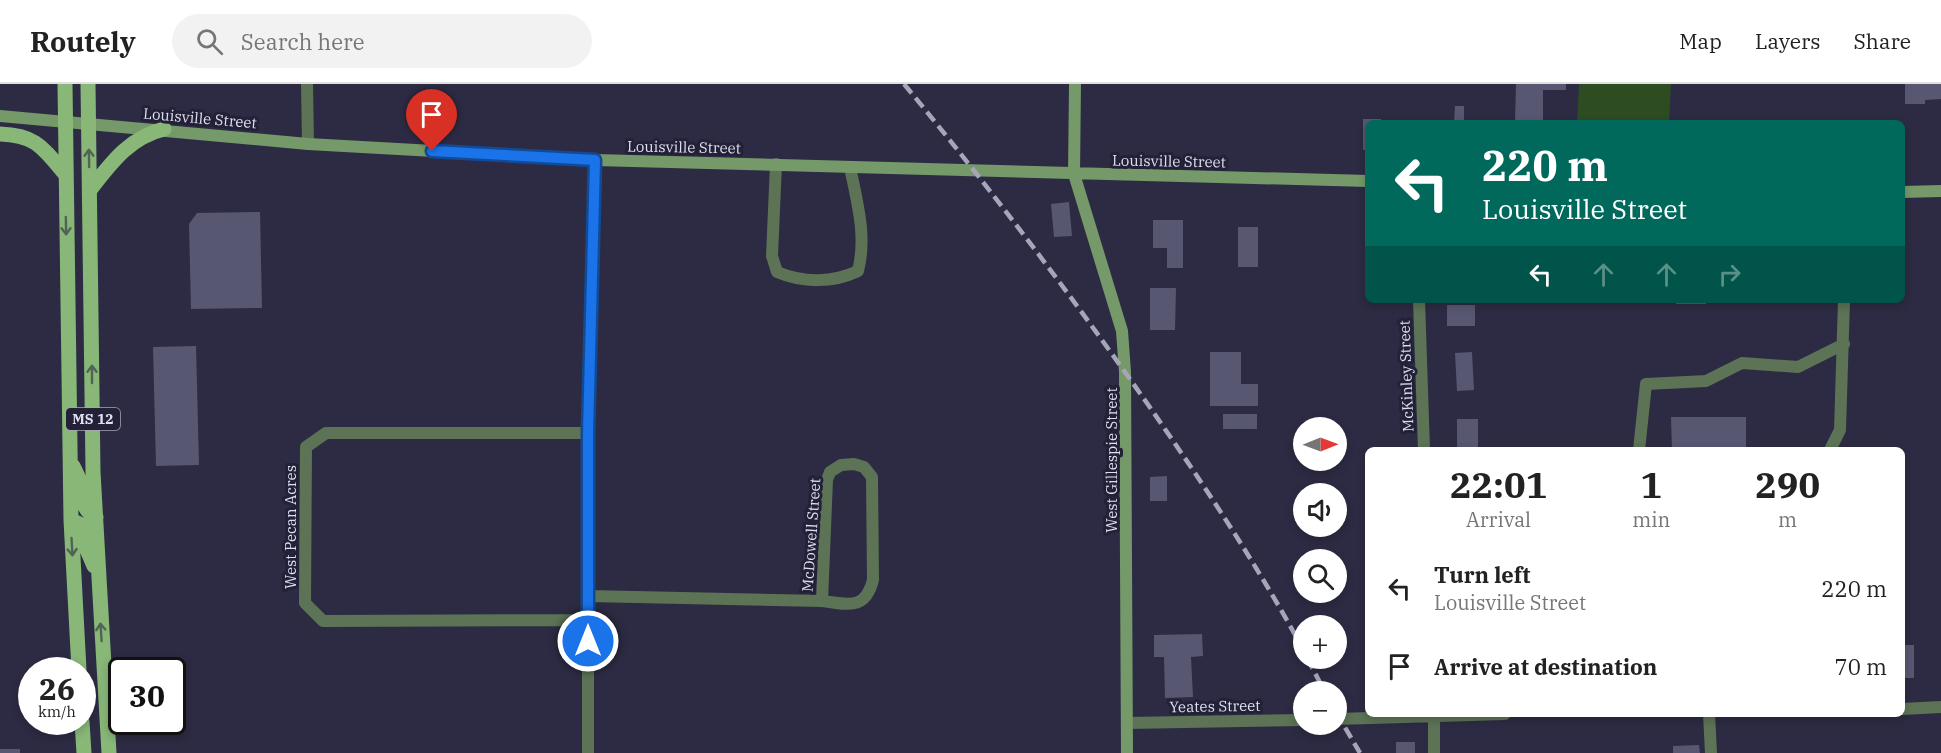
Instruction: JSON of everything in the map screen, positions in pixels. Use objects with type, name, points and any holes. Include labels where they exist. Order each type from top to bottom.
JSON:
[{"type":"main road","name":"MS 12","points":[[65,84],[71,520],[78,657]]},
{"type":"main road","name":"MS 12","points":[[88,84],[97,571],[109,753]]},
{"type":"main road","points":[[90,190],[109,166],[130,146],[149,133],[164,129]]},
{"type":"main road","points":[[0,134],[28,137],[40,144],[65,174]]},
{"type":"main road","points":[[70,458],[81,486],[83,504],[87,513],[96,517]]},
{"type":"main road","points":[[71,520],[82,525],[85,545],[97,571]]},
{"type":"main road","points":[[83,735],[84,753]]},
{"type":"street","points":[[307,84],[308,144]]},
{"type":"street","name":"West Gillespie Street","points":[[1076,84],[1074,174],[1122,331],[1125,372],[1127,753]]},
{"type":"street","name":"Louisville Street","points":[[0,116],[89,122],[308,144],[595,160],[1365,181]]},
{"type":"street","points":[[588,753],[588,433],[595,160]]},
{"type":"street","points":[[776,164],[772,256],[777,272],[792,279],[840,280],[858,271],[863,252],[862,224],[850,167]]},
{"type":"street","points":[[1905,192],[1941,191]]},
{"type":"street","name":"McKinley Street","points":[[1419,303],[1424,447]]},
{"type":"street","points":[[1832,447],[1840,430],[1845,303]]},
{"type":"street","points":[[1639,447],[1646,384],[1706,381],[1742,363],[1798,367],[1844,344]]},
{"type":"street","name":"West Pecan Acres","points":[[588,433],[326,433],[306,447],[305,603],[323,621],[588,620]]},
{"type":"street","name":"McDowell Street","points":[[588,596],[861,602],[870,593],[873,580],[872,477],[864,467],[854,464],[841,465],[830,472],[827,480],[822,601]]},
{"type":"street","points":[[1905,709],[1941,707]]},
{"type":"street","points":[[1347,718],[1375,717]]},
{"type":"street","points":[[1434,717],[1434,753]]},
{"type":"street","points":[[1709,717],[1711,753]]},
{"type":"street","name":"Yeates Street","points":[[1127,723],[1293,720]]},
{"type":"green space","points":[[1579,84],[1671,84],[1669,120],[1577,120]]},
{"type":"building","points":[[1516,84],[1566,84],[1566,90],[1543,90],[1543,120],[1515,120]]},
{"type":"building","points":[[1905,84],[1941,84],[1941,99],[1925,100],[1925,104],[1905,104]]},
{"type":"building","points":[[1455,106],[1464,106],[1464,120],[1454,120]]},
{"type":"building","points":[[1363,119],[1381,119],[1365,120],[1365,150],[1363,150]]},
{"type":"building","points":[[1069,202],[1072,236],[1054,237],[1051,204]]},
{"type":"building","points":[[260,212],[262,308],[191,309],[189,224],[197,213]]},
{"type":"building","points":[[1153,220],[1183,220],[1183,268],[1167,268],[1167,248],[1153,248]]},
{"type":"building","points":[[1238,227],[1258,227],[1258,267],[1238,267]]},
{"type":"building","points":[[1150,288],[1176,288],[1175,330],[1150,330]]},
{"type":"building","points":[[1676,303],[1706,303],[1706,304]]},
{"type":"building","points":[[1447,305],[1475,305],[1475,326],[1447,326]]},
{"type":"building","points":[[196,346],[199,465],[156,466],[153,347]]},
{"type":"building","points":[[1210,352],[1241,352],[1241,384],[1258,384],[1258,406],[1210,406]]},
{"type":"building","points":[[1472,352],[1474,390],[1457,391],[1455,353]]},
{"type":"building","points":[[1223,414],[1257,414],[1257,429],[1223,429]]},
{"type":"building","points":[[1671,417],[1746,417],[1746,447],[1672,447]]},
{"type":"building","points":[[1457,419],[1478,419],[1478,447],[1457,447]]},
{"type":"building","points":[[1167,476],[1167,501],[1150,501],[1150,477]]},
{"type":"building","points":[[1202,634],[1203,656],[1191,657],[1193,697],[1165,698],[1164,657],[1154,657],[1154,635]]},
{"type":"building","points":[[1905,645],[1914,645],[1914,678],[1905,678]]},
{"type":"building","points":[[1396,742],[1415,742],[1415,753],[1396,753]]},
{"type":"building","points":[[1699,745],[1700,753],[1673,753],[1673,746]]},
{"type":"building","points":[[0,749],[20,749],[20,753],[0,753]]},
{"type":"railway","points":[[904,84],[1030,242],[1149,406],[1230,526],[1293,632]]},
{"type":"railway","points":[[1313,669],[1319,681]]},
{"type":"railway","points":[[1347,731],[1360,753]]},
{"type":"route","points":[[432,151],[595,160],[588,433],[588,641]]}]
